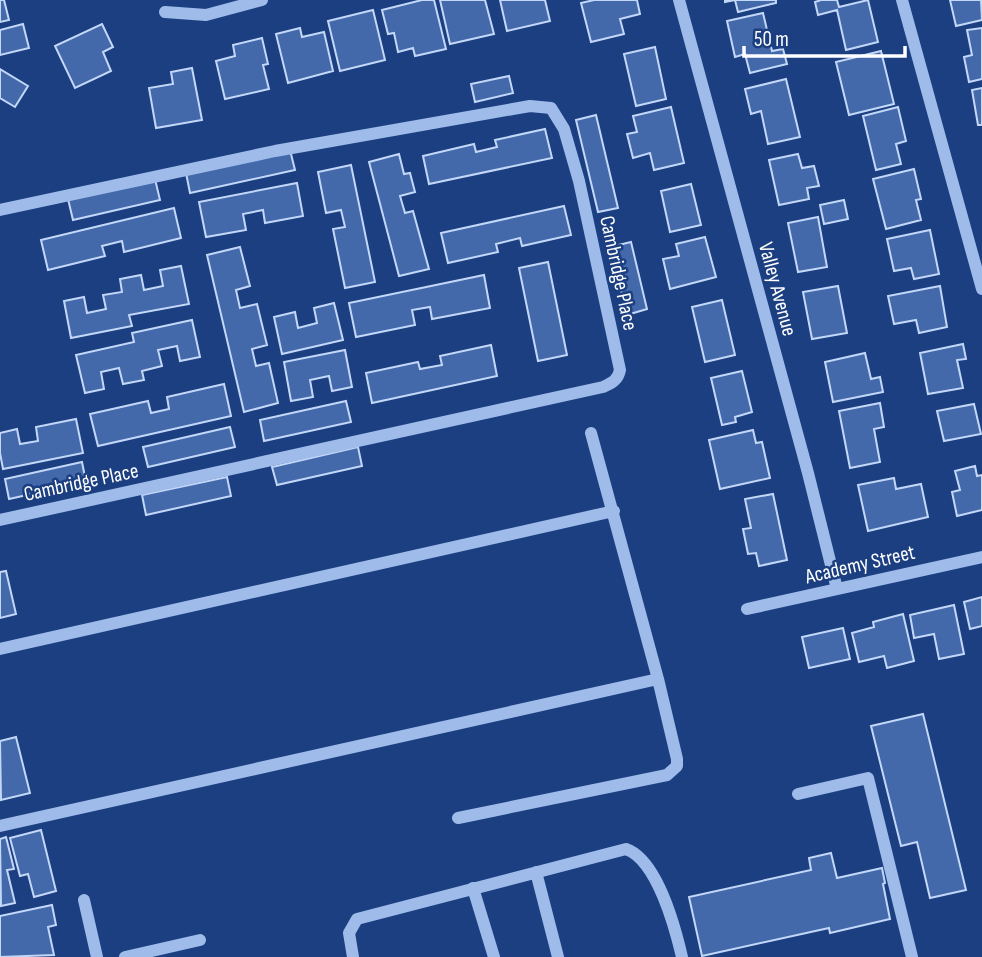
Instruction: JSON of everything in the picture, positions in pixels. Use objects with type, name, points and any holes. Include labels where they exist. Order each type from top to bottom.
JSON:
[{"type":"street","points":[[165,12],[206,15],[262,0]]},
{"type":"street","name":"Valley Avenue","points":[[679,0],[838,589]]},
{"type":"street","points":[[902,0],[982,289]]},
{"type":"street","name":"Cambridge Place","points":[[0,210],[275,151],[530,106],[551,108],[564,129],[579,181],[620,370],[613,383],[603,387],[0,520]]},
{"type":"street","points":[[458,818],[667,775],[677,766],[658,679],[591,433]]},
{"type":"street","points":[[0,649],[614,511]]},
{"type":"street","name":"Academy Street","points":[[747,609],[982,556]]},
{"type":"street","points":[[0,826],[658,679]]},
{"type":"street","points":[[797,794],[868,778],[912,957]]},
{"type":"street","points":[[353,957],[349,933],[357,919],[626,849],[636,853],[651,870],[678,937],[682,957]]},
{"type":"street","points":[[536,872],[558,957]]},
{"type":"street","points":[[473,888],[494,957]]},
{"type":"street","points":[[84,900],[97,957]]},
{"type":"street","points":[[125,957],[200,940]]},
{"type":"building","points":[[0,0],[4,0],[9,20],[0,22]]},
{"type":"building","points":[[422,0],[434,0],[446,49],[415,56],[413,48],[398,52],[394,33],[388,34],[382,10]]},
{"type":"building","points":[[440,0],[485,0],[494,34],[450,44]]},
{"type":"building","points":[[500,0],[545,0],[550,21],[507,31]]},
{"type":"building","points":[[594,0],[637,0],[640,14],[620,19],[624,34],[591,42],[581,3]]},
{"type":"building","points":[[735,0],[776,0],[776,3],[738,12]]},
{"type":"building","points":[[837,0],[839,7],[868,0],[878,42],[846,50],[837,10],[818,15],[815,2]]},
{"type":"building","points":[[950,0],[981,0],[982,20],[956,26]]},
{"type":"building","points":[[373,10],[385,60],[340,71],[328,21]]},
{"type":"building","points":[[763,13],[772,51],[783,49],[787,64],[750,73],[745,54],[735,57],[727,21]]},
{"type":"building","points":[[23,24],[29,48],[0,55],[0,30]]},
{"type":"building","points":[[102,24],[113,47],[103,52],[111,71],[75,88],[55,46]]},
{"type":"building","points":[[300,28],[302,37],[324,32],[333,71],[288,83],[276,34]]},
{"type":"building","points":[[982,28],[982,79],[969,82],[964,57],[972,55],[967,30]]},
{"type":"building","points":[[262,38],[268,64],[263,65],[269,89],[225,99],[216,61],[235,56],[233,45]]},
{"type":"building","points":[[655,47],[666,99],[636,106],[624,54]]},
{"type":"building","points":[[881,51],[894,104],[849,115],[836,62]]},
{"type":"building","points":[[192,68],[202,120],[156,128],[149,88],[173,84],[171,72]]},
{"type":"building","points":[[0,69],[28,86],[15,107],[0,98]]},
{"type":"building","points":[[509,76],[513,93],[475,102],[471,84]]},
{"type":"building","points":[[786,79],[800,137],[768,144],[761,111],[751,114],[745,89]]},
{"type":"building","points":[[982,88],[982,125],[978,125],[972,90]]},
{"type":"building","points":[[671,107],[684,163],[654,170],[650,153],[633,158],[627,134],[637,132],[633,116]]},
{"type":"building","points":[[898,107],[906,141],[896,144],[901,164],[876,170],[863,116]]},
{"type":"building","points":[[596,115],[618,208],[598,212],[576,120]]},
{"type":"building","points":[[545,129],[552,158],[429,184],[423,156],[474,144],[476,152],[497,147],[495,140]]},
{"type":"building","points":[[290,150],[295,170],[190,193],[186,173]]},
{"type":"building","points":[[399,154],[404,174],[410,173],[415,192],[400,196],[405,213],[413,211],[429,269],[399,276],[369,162]]},
{"type":"building","points":[[798,154],[802,168],[814,166],[819,186],[807,188],[809,199],[779,205],[769,160]]},
{"type":"building","points":[[351,165],[375,282],[345,288],[333,229],[345,227],[341,210],[326,213],[318,172]]},
{"type":"building","points":[[914,169],[921,199],[916,200],[921,220],[886,229],[873,179]]},
{"type":"building","points":[[155,179],[160,200],[73,220],[68,199]]},
{"type":"building","points":[[297,183],[303,216],[265,223],[263,210],[243,214],[246,230],[206,237],[199,202]]},
{"type":"building","points":[[691,184],[701,225],[670,232],[661,191]]},
{"type":"building","points":[[844,200],[848,219],[824,224],[820,205]]},
{"type":"building","points":[[564,206],[571,235],[522,246],[520,238],[496,244],[498,252],[448,263],[441,233]]},
{"type":"building","points":[[174,208],[181,238],[124,252],[122,241],[102,246],[105,256],[48,270],[41,240]]},
{"type":"building","points":[[818,217],[827,267],[798,272],[788,223]]},
{"type":"building","points":[[930,230],[939,274],[914,279],[911,268],[894,271],[887,239]]},
{"type":"building","points":[[705,237],[716,277],[670,289],[663,259],[679,256],[676,244]]},
{"type":"building","points":[[631,242],[647,309],[627,315],[610,247]]},
{"type":"building","points":[[240,247],[250,286],[236,290],[240,308],[257,304],[267,345],[252,349],[256,366],[269,363],[278,403],[244,412],[207,255]]},
{"type":"building","points":[[548,262],[567,355],[538,361],[519,268]]},
{"type":"building","points":[[181,266],[189,304],[129,315],[132,326],[71,338],[64,301],[84,297],[87,313],[106,309],[103,295],[122,292],[120,279],[141,275],[144,290],[163,286],[160,270]]},
{"type":"building","points":[[484,275],[490,308],[432,319],[430,307],[412,310],[415,325],[356,337],[349,303]]},
{"type":"building","points":[[838,286],[847,333],[812,339],[803,292]]},
{"type":"building","points":[[940,286],[947,327],[919,333],[916,320],[894,324],[888,296]]},
{"type":"building","points":[[722,300],[735,355],[705,362],[692,307]]},
{"type":"building","points":[[334,303],[343,340],[282,354],[274,317],[295,312],[298,328],[317,323],[314,308]]},
{"type":"building","points":[[192,320],[200,357],[180,361],[177,346],[158,350],[162,366],[142,371],[144,380],[123,384],[119,368],[101,372],[104,389],[85,393],[76,355],[134,342],[132,333]]},
{"type":"building","points":[[963,344],[966,359],[957,360],[963,388],[928,394],[920,353]]},
{"type":"building","points":[[491,345],[497,376],[372,403],[366,373],[418,362],[420,369],[442,365],[440,356]]},
{"type":"building","points":[[345,350],[352,387],[332,391],[329,376],[310,380],[313,397],[291,401],[284,362]]},
{"type":"building","points":[[865,353],[871,379],[880,377],[883,392],[833,402],[825,362]]},
{"type":"building","points":[[742,371],[752,412],[735,417],[736,422],[722,425],[711,378]]},
{"type":"building","points":[[224,384],[231,416],[98,446],[90,414],[148,401],[151,413],[169,409],[167,397]]},
{"type":"building","points":[[346,401],[351,422],[264,441],[260,420]]},
{"type":"building","points":[[880,403],[884,427],[874,429],[880,462],[850,468],[839,411]]},
{"type":"building","points":[[974,404],[981,434],[944,441],[937,411]]},
{"type":"building","points":[[76,419],[83,453],[3,469],[0,433],[17,429],[20,444],[38,441],[36,427]]},
{"type":"building","points":[[230,427],[235,447],[148,467],[143,447]]},
{"type":"building","points":[[753,430],[756,443],[762,442],[770,478],[720,489],[709,440]]},
{"type":"building","points":[[358,447],[362,466],[277,485],[272,467]]},
{"type":"building","points":[[82,462],[86,482],[9,499],[5,479]]},
{"type":"building","points":[[975,466],[977,476],[982,475],[982,510],[957,516],[952,492],[960,490],[955,471]]},
{"type":"building","points":[[227,477],[231,496],[146,515],[142,495]]},
{"type":"building","points":[[894,478],[896,489],[921,484],[928,517],[868,531],[858,485]]},
{"type":"building","points":[[773,494],[787,560],[759,566],[756,553],[748,554],[743,529],[751,528],[745,499]]},
{"type":"building","points":[[6,571],[16,614],[0,618],[0,572]]},
{"type":"building","points":[[982,597],[982,626],[970,629],[964,602]]},
{"type":"building","points":[[954,605],[964,654],[939,659],[934,634],[914,638],[910,615]]},
{"type":"building","points":[[903,614],[914,661],[887,668],[884,656],[859,662],[852,633],[874,627],[873,622]]},
{"type":"building","points":[[843,628],[850,659],[809,668],[802,637]]},
{"type":"building","points":[[923,714],[966,890],[930,898],[917,842],[901,846],[871,726]]},
{"type":"building","points":[[16,737],[30,793],[1,800],[0,741]]},
{"type":"building","points":[[41,830],[56,891],[34,897],[28,874],[20,876],[10,838]]},
{"type":"building","points":[[6,837],[14,869],[7,870],[15,903],[1,906],[0,839]]},
{"type":"building","points":[[831,853],[837,878],[882,868],[890,919],[830,933],[829,928],[702,956],[689,897],[811,870],[809,858]]},
{"type":"building","points":[[52,905],[56,925],[48,927],[54,955],[0,957],[0,916]]}]
